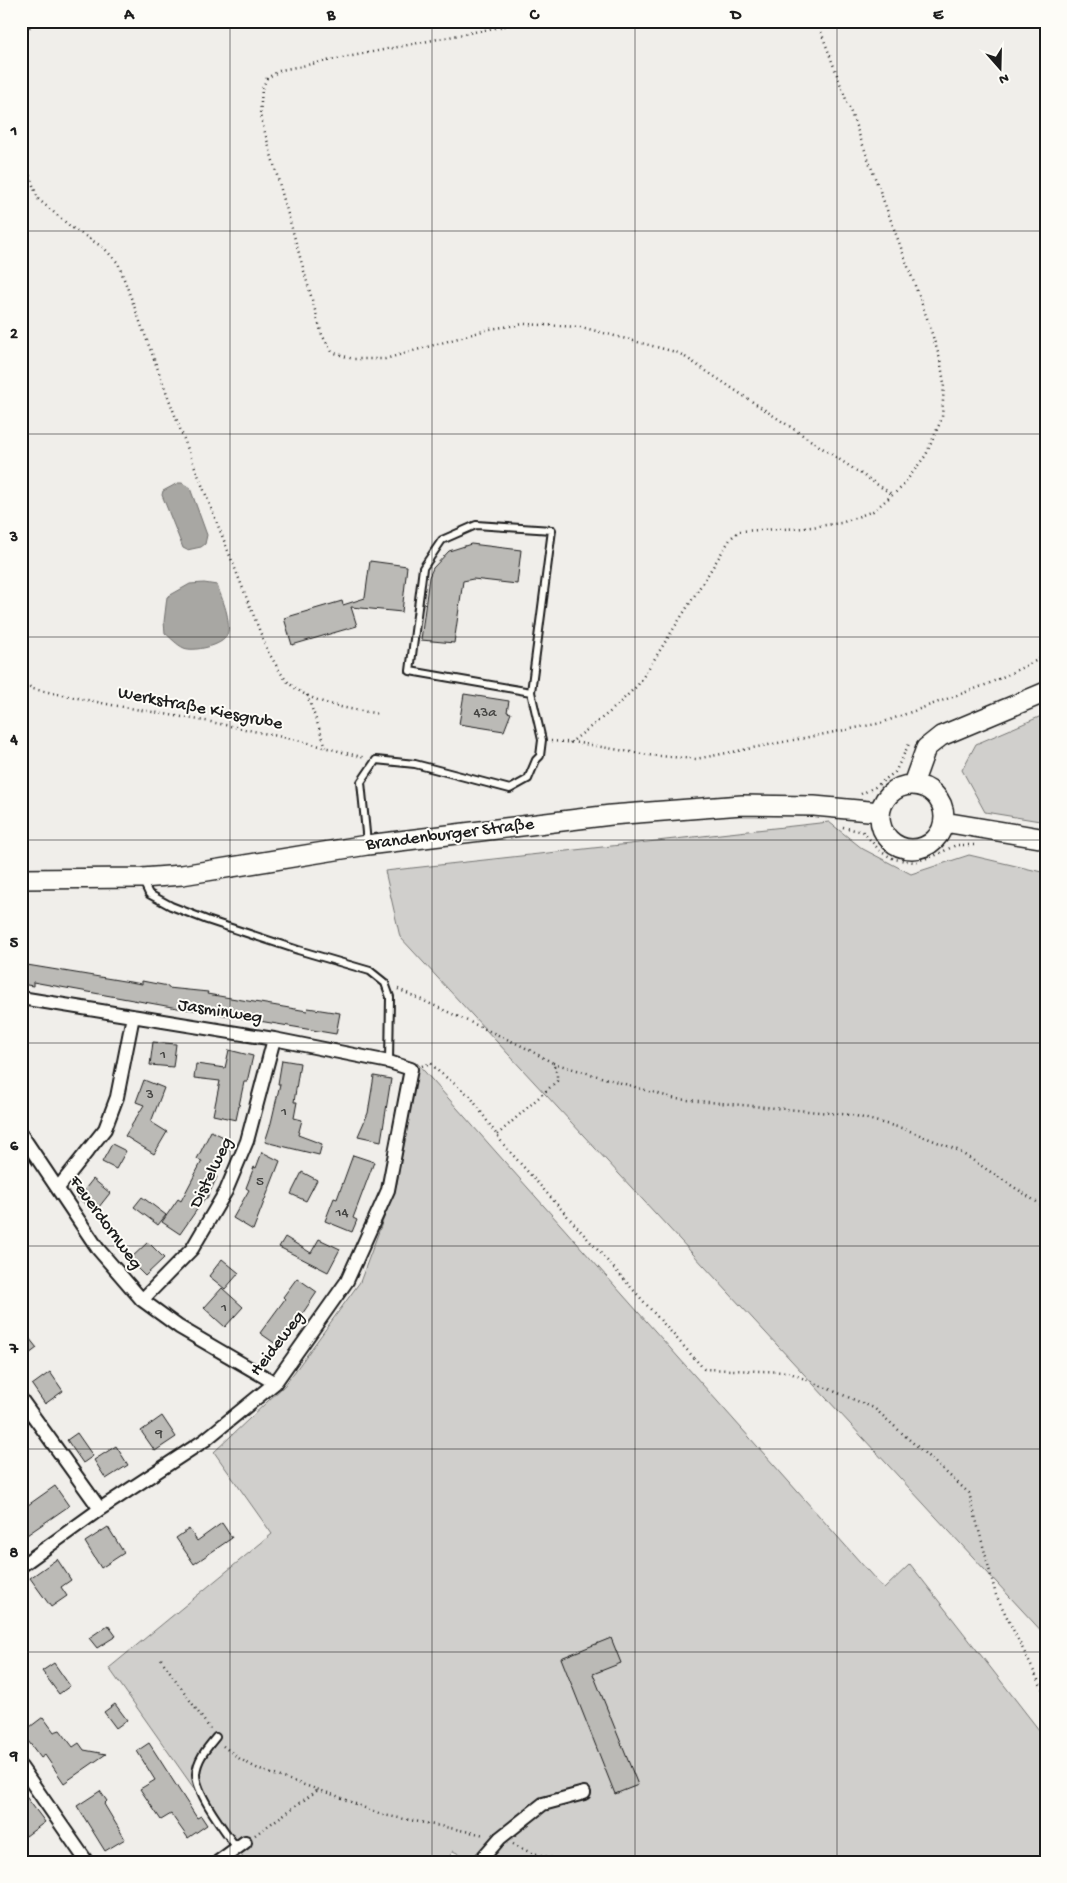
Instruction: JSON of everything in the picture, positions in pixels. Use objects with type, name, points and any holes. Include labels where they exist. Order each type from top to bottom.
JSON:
[{"type":"street","points":[[913,784],[926,748],[941,736],[1046,692]]},
{"type":"street","points":[[913,784],[924,786],[934,792],[941,801],[944,811],[944,822],[940,833],[933,842],[923,847],[907,848],[892,842],[884,834],[880,823],[880,812],[882,803],[895,789],[913,784]]},
{"type":"street","name":"Brandenburger Straße","points":[[21,880],[142,878],[182,875],[367,845],[611,815],[742,805],[814,806],[880,812]]},
{"type":"street","points":[[944,822],[1046,839]]},
{"type":"street","name":"Jasminweg","points":[[21,998],[274,1039],[389,1062],[411,1069]]},
{"type":"street","points":[[58,1188],[105,1129],[117,1097],[134,1016]]},
{"type":"street","name":"Distelweg","points":[[142,1300],[192,1249],[226,1191],[247,1141],[274,1039]]},
{"type":"street","name":"Heideweg","points":[[21,1566],[100,1510],[205,1440],[274,1383],[347,1281],[388,1190],[411,1069]]},
{"type":"street","name":"Feuerdornweg","points":[[21,1134],[98,1249],[142,1300],[179,1327],[274,1383]]},
{"type":"street","points":[[21,1399],[100,1510]]},
{"type":"street","points":[[21,1767],[87,1862]]},
{"type":"street","points":[[478,1862],[500,1838],[543,1804],[584,1793]]},
{"type":"street","points":[[218,1862],[241,1845]]},
{"type":"lane","points":[[367,845],[361,782],[376,760],[415,764],[510,789],[528,778],[536,760],[540,756],[542,740],[531,692],[552,530],[476,525],[442,540],[423,568],[410,671],[531,692]]},
{"type":"lane","points":[[142,878],[149,894],[171,906],[206,920],[370,971],[385,983],[390,997],[389,1062]]},
{"type":"lane","points":[[216,1737],[200,1757],[196,1775],[212,1813],[241,1845]]},
{"type":"path","points":[[21,46],[32,21]]},
{"type":"path","points":[[530,21],[281,70],[267,78],[262,89],[260,115],[322,335],[332,352],[353,359],[385,359],[490,329],[524,324],[580,328],[678,353],[893,495]]},
{"type":"path","points":[[570,743],[611,711],[638,685],[731,538],[739,531],[841,524],[873,511],[901,488],[926,455],[942,418],[944,383],[940,359],[927,318],[816,21]]},
{"type":"path","points":[[21,152],[38,199],[71,227],[104,248],[118,263],[185,442],[268,652],[289,683],[307,695],[337,707],[380,714]]},
{"type":"path","points":[[542,740],[648,755],[696,759],[881,723],[988,684],[1046,656]]},
{"type":"path","name":"Werkstraße Kiesgrube","points":[[21,681],[33,689],[211,722],[376,760]]},
{"type":"path","points":[[307,695],[326,748]]},
{"type":"path","points":[[836,826],[863,832],[881,852],[894,859],[914,862],[934,856],[956,845],[983,846]]},
{"type":"path","points":[[385,983],[522,1046],[553,1063],[676,1099],[852,1115],[905,1129],[957,1150],[1046,1208]]},
{"type":"path","points":[[411,1069],[432,1063],[438,1071],[470,1096],[497,1135],[704,1369],[788,1372],[874,1408],[969,1493],[996,1594],[1046,1696]]},
{"type":"path","points":[[497,1135],[557,1082],[557,1074],[553,1063]]},
{"type":"path","points":[[161,1659],[222,1745],[240,1760],[260,1770],[379,1814],[500,1838],[529,1852],[567,1862]]},
{"type":"path","points":[[241,1845],[318,1790]]},
{"type":"shaded area","points":[[178,483],[182,483],[190,488],[207,535],[205,544],[201,547],[187,550],[183,548],[162,495],[163,491]]},
{"type":"shaded area","points":[[204,583],[217,585],[227,616],[227,635],[214,645],[194,649],[184,648],[165,633],[164,622],[167,597],[190,584]]},
{"type":"shaded area","points":[[1046,714],[1046,822],[985,812],[962,770],[976,744]]},
{"type":"shaded area","points":[[829,822],[863,849],[911,874],[969,855],[1046,873],[1046,1636],[400,937],[385,871]]},
{"type":"shaded area","points":[[417,1063],[884,1589],[910,1564],[1046,1739],[1046,1862],[475,1862],[453,1851],[446,1862],[246,1862],[109,1668],[272,1534],[214,1452],[285,1385],[360,1282],[397,1183]]},
{"type":"building","points":[[471,544],[521,550],[517,584],[473,579],[463,581],[454,643],[421,640],[429,577],[433,568],[449,551]]},
{"type":"building","points":[[370,561],[407,566],[402,612],[351,607],[357,626],[292,645],[284,618],[342,601],[343,605],[365,598]]},
{"type":"building","points":[[464,694],[509,701],[507,712],[511,713],[504,731],[459,724]]},
{"type":"building","points":[[21,964],[142,984],[142,981],[168,986],[168,988],[208,992],[207,994],[307,1011],[308,1008],[340,1013],[336,1034],[218,1014],[218,1012],[183,1009],[33,982],[33,986],[21,984]]},
{"type":"building","points":[[153,1042],[176,1044],[173,1067],[150,1065]]},
{"type":"building","points":[[229,1050],[253,1056],[247,1082],[244,1082],[236,1120],[213,1115],[220,1081],[194,1078],[196,1064],[225,1068]]},
{"type":"building","points":[[282,1060],[300,1063],[294,1102],[297,1102],[294,1118],[302,1120],[298,1135],[322,1144],[319,1155],[265,1142],[280,1084],[278,1084]]},
{"type":"building","points":[[374,1076],[391,1079],[381,1141],[358,1136],[368,1113]]},
{"type":"building","points":[[144,1080],[164,1088],[151,1122],[167,1132],[154,1154],[125,1136],[144,1105],[136,1102]]},
{"type":"building","points":[[211,1131],[232,1141],[215,1176],[217,1177],[207,1198],[205,1198],[180,1234],[162,1222],[178,1199],[181,1201],[202,1161],[197,1159]]},
{"type":"building","points":[[112,1144],[126,1151],[116,1169],[102,1162]]},
{"type":"building","points":[[262,1152],[280,1161],[253,1230],[233,1218],[249,1190],[246,1188]]},
{"type":"building","points":[[353,1155],[374,1162],[353,1218],[357,1220],[352,1232],[325,1221],[334,1198],[337,1199]]},
{"type":"building","points":[[302,1172],[317,1180],[306,1201],[291,1194]]},
{"type":"building","points":[[93,1179],[110,1193],[95,1212],[78,1198]]},
{"type":"building","points":[[142,1197],[166,1215],[158,1225],[134,1207]]},
{"type":"building","points":[[285,1237],[311,1253],[319,1239],[340,1249],[328,1272],[279,1247]]},
{"type":"building","points":[[148,1242],[164,1258],[145,1276],[129,1260]]},
{"type":"building","points":[[222,1259],[239,1273],[225,1289],[209,1276]]},
{"type":"building","points":[[297,1278],[317,1292],[280,1347],[260,1333],[285,1299],[283,1297]]},
{"type":"building","points":[[222,1288],[243,1307],[225,1327],[204,1308]]},
{"type":"building","points":[[21,1328],[37,1348],[21,1360]]},
{"type":"building","points":[[50,1372],[63,1391],[45,1404],[32,1385]]},
{"type":"building","points":[[162,1416],[176,1437],[155,1451],[141,1431]]},
{"type":"building","points":[[77,1433],[93,1456],[83,1463],[67,1440]]},
{"type":"building","points":[[116,1446],[128,1465],[106,1479],[94,1460]]},
{"type":"building","points":[[55,1486],[69,1506],[21,1539],[21,1510]]},
{"type":"building","points":[[222,1523],[232,1538],[194,1564],[176,1538],[189,1529],[197,1541]]},
{"type":"building","points":[[108,1527],[124,1553],[101,1568],[85,1542]]},
{"type":"building","points":[[57,1559],[71,1580],[61,1587],[67,1596],[51,1607],[30,1578]]},
{"type":"building","points":[[108,1625],[116,1636],[97,1648],[89,1638]]},
{"type":"building","points":[[611,1638],[621,1663],[593,1674],[638,1785],[615,1794],[561,1658]]},
{"type":"building","points":[[54,1663],[70,1686],[59,1694],[42,1671]]},
{"type":"building","points":[[115,1704],[127,1720],[116,1728],[104,1712]]},
{"type":"building","points":[[43,1717],[54,1732],[60,1730],[73,1747],[79,1743],[84,1750],[106,1754],[64,1783],[45,1755],[41,1758],[22,1733]]},
{"type":"building","points":[[149,1743],[197,1818],[201,1816],[207,1825],[188,1838],[171,1814],[161,1820],[140,1789],[155,1780],[137,1751]]},
{"type":"building","points":[[21,1790],[45,1822],[26,1836],[21,1829]]},
{"type":"building","points":[[100,1791],[107,1801],[104,1804],[125,1839],[105,1851],[77,1806]]}]
